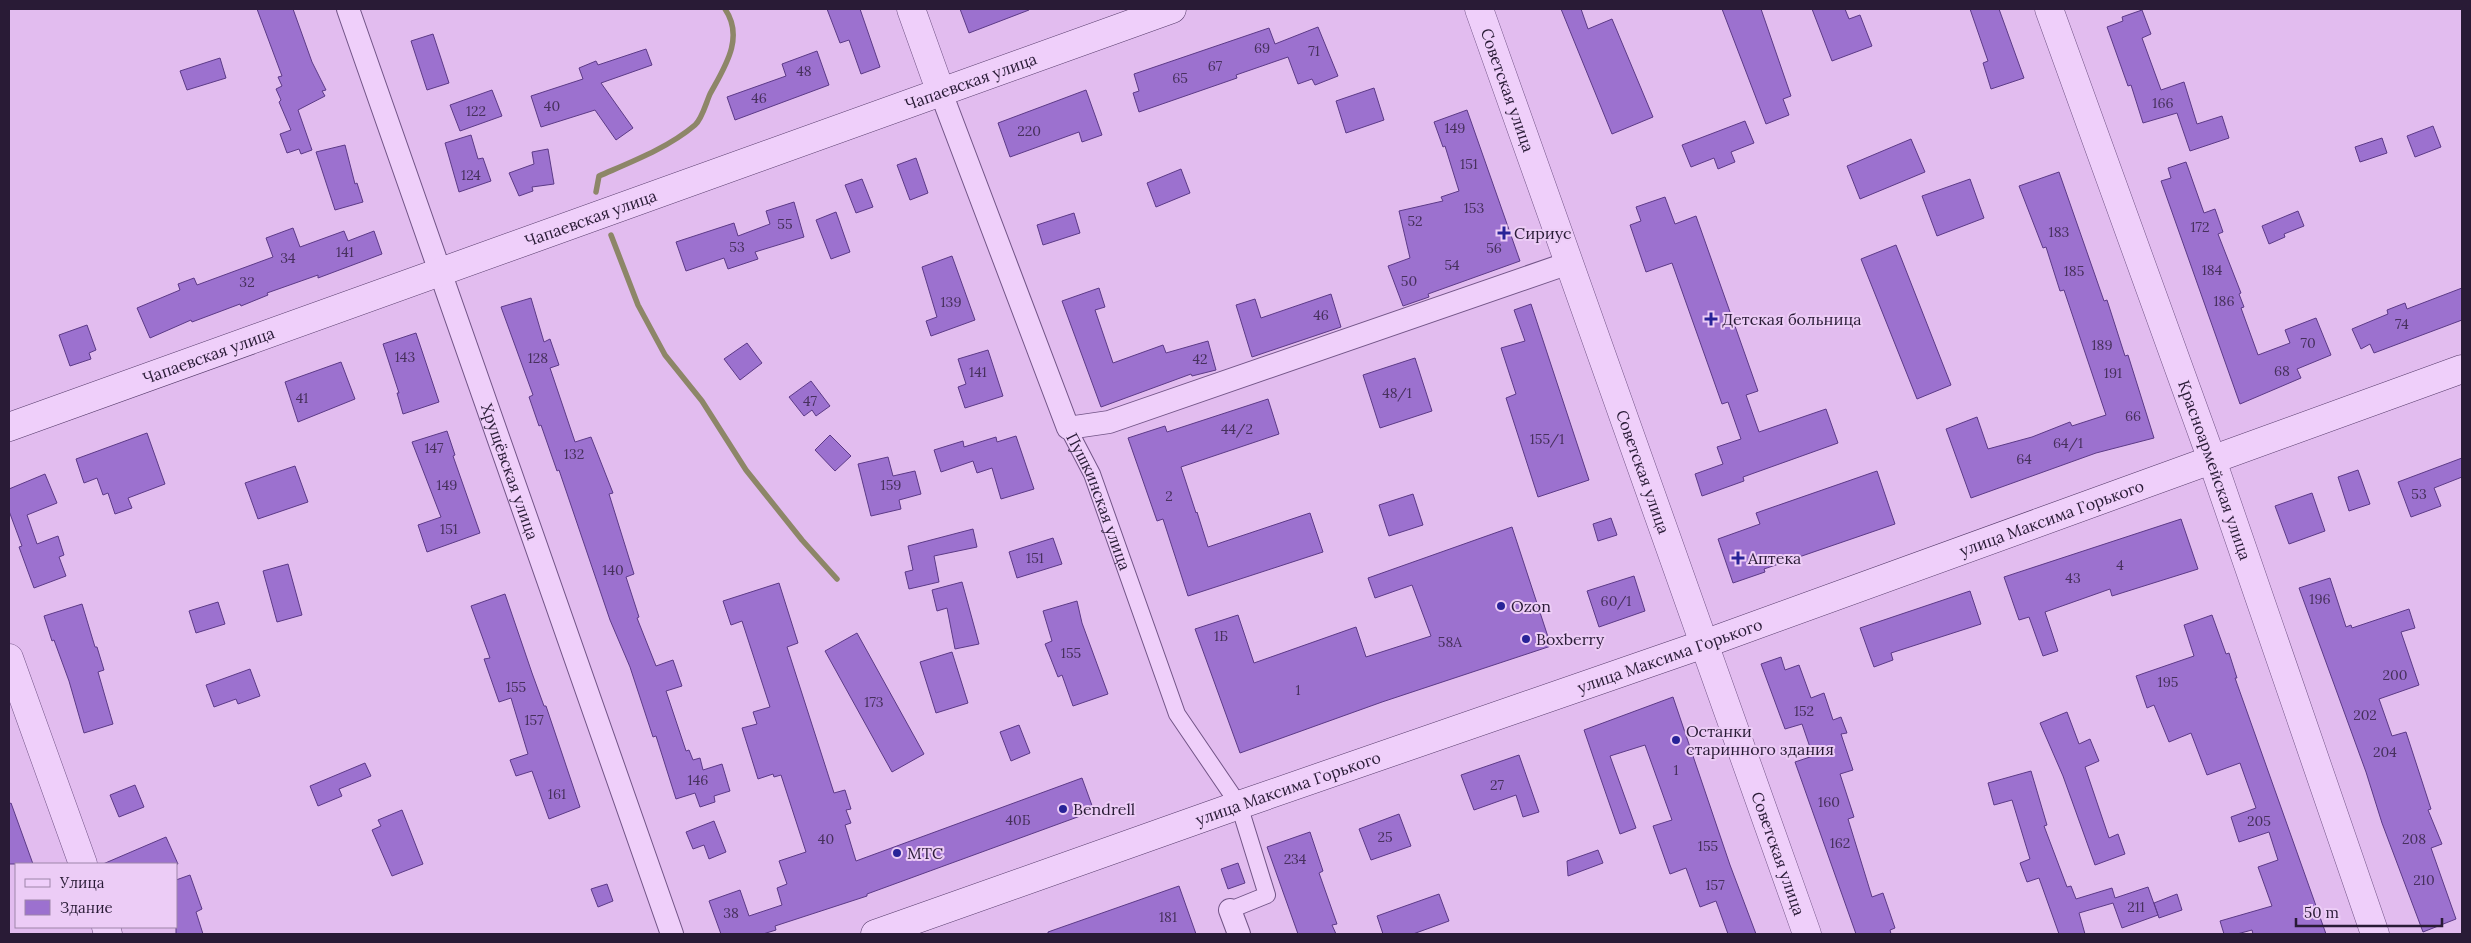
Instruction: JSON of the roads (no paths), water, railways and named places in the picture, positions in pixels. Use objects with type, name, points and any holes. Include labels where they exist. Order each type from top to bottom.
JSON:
[{"type":"main road","name":"Пушкинская улица","points":[[911,9],[940,90]]},
{"type":"main road","name":"Чапаевская улица","points":[[9,427],[441,273],[940,90],[1172,9]]},
{"type":"main road","name":"Советская улица","points":[[1479,9],[1807,934]]},
{"type":"main road","name":"Красноармейская улица","points":[[2049,9],[2212,460],[2375,934]]},
{"type":"main road","name":"улица Максима Горького","points":[[875,934],[1239,805],[1704,644],[2462,369]]},
{"type":"main road","points":[[9,658],[83,863]]},
{"type":"street","name":"Хрущёвская улица","points":[[348,9],[672,934]]},
{"type":"street","name":"Пушкинская улица","points":[[940,90],[1068,428],[1092,474],[1177,714],[1239,805],[1267,895],[1230,910],[1239,934]]},
{"type":"street","points":[[1068,428],[1109,422],[1569,263]]},
{"type":"waterway","points":[[596,192],[599,176],[661,148],[695,125],[702,115],[710,94],[721,74],[733,42],[731,20],[725,9]]},
{"type":"waterway","points":[[611,235],[638,305],[665,355],[702,401],[746,470],[802,540],[837,579]]},
{"type":"place","name":"Сириус","points":[[1504,233]]},
{"type":"place","name":"Детская больница","points":[[1711,319]]},
{"type":"place","name":"Аптека","points":[[1738,558]]},
{"type":"place","name":"Ozon","points":[[1501,606]]},
{"type":"place","name":"Boxberry","points":[[1526,639]]},
{"type":"place","name":"Останки старинного здания","points":[[1676,740]]},
{"type":"place","name":"Bendrell","points":[[1063,809]]},
{"type":"place","name":"МТС","points":[[897,853]]}]
